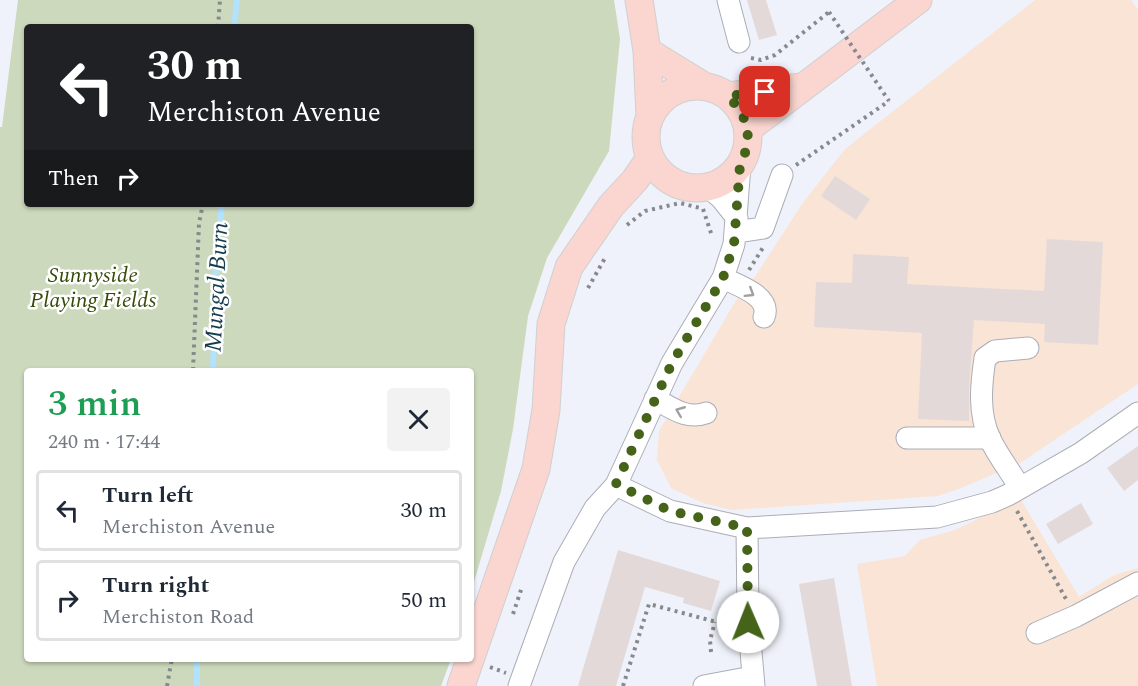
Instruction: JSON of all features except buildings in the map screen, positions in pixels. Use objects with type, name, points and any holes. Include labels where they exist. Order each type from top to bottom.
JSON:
[{"type":"main road","points":[[639,0],[647,51],[650,116],[645,137],[650,158],[661,174],[676,184],[715,193],[740,165],[747,148],[748,129],[741,111],[716,91],[647,51]]},
{"type":"main road","points":[[748,129],[918,0]]},
{"type":"main road","points":[[650,116],[659,102],[672,92],[688,87],[716,91],[801,87]]},
{"type":"main road","points":[[617,217],[635,180],[650,158]]},
{"type":"main road","points":[[461,686],[487,662],[536,469],[546,410],[551,324],[569,267],[617,217],[655,188],[676,184]]},
{"type":"street","points":[[728,0],[739,42]]},
{"type":"street","points":[[520,682],[564,562],[595,508],[616,484],[672,363],[723,278],[734,244],[740,165]]},
{"type":"street","points":[[736,225],[763,228],[782,175]]},
{"type":"street","points":[[715,193],[736,225]]},
{"type":"street","points":[[723,278],[754,294],[764,303],[766,311],[764,317]]},
{"type":"street","points":[[1014,491],[990,438],[980,389],[985,358],[995,351],[1028,348]]},
{"type":"street","points":[[655,399],[695,417],[706,413]]},
{"type":"street","points":[[616,484],[670,511],[747,528],[937,518],[992,502],[1014,491],[1081,453],[1138,413]]},
{"type":"street","points":[[907,438],[990,438]]},
{"type":"street","points":[[704,686],[754,681],[748,622],[747,528]]},
{"type":"street","points":[[1037,633],[1076,616],[1138,583]]},
{"type":"path","points":[[218,24],[220,0]]},
{"type":"path","points":[[739,42],[745,57],[761,60],[775,55],[829,12],[889,100],[782,175]]},
{"type":"path","points":[[617,217],[680,202],[703,208],[715,193]]},
{"type":"path","points":[[193,368],[199,223],[202,207]]},
{"type":"path","points":[[585,293],[607,256]]},
{"type":"path","points":[[1014,491],[1076,616]]},
{"type":"path","points":[[509,624],[524,581]]},
{"type":"path","points":[[623,686],[650,603],[724,624],[748,622]]},
{"type":"path","points":[[711,652],[710,640],[715,622]]},
{"type":"path","points":[[167,686],[171,662]]},
{"type":"path","points":[[487,662],[520,682]]},
{"type":"shaded area","points":[[1035,0],[1131,0],[1138,10],[1138,384],[1020,463],[938,496],[732,510],[703,503],[671,488],[657,460],[659,431],[735,302],[756,275],[802,204],[845,149]]},
{"type":"shaded area","points":[[1020,498],[1079,597],[1114,575],[1138,568],[1138,686],[877,686],[857,564],[905,556],[920,540],[955,530]]},
{"type":"green space","name":"Sunnyside Playing Fields","points":[[18,0],[614,0],[620,39],[609,151],[547,258],[528,316],[513,429],[501,491],[474,582],[474,368],[24,368],[24,662],[450,662],[441,686],[0,686],[0,127],[2,127]]},
{"type":"waterway","name":"Mungal Burn","points":[[234,24],[237,0]]},
{"type":"waterway","name":"Mungal Burn","points":[[213,368],[216,257],[222,207]]},
{"type":"waterway","name":"Mungal Burn","points":[[197,662],[197,686]]},
{"type":"route","points":[[748,622],[747,528],[670,511],[616,484],[672,363],[723,278],[734,244],[740,165],[747,148],[748,129],[741,111],[728,96],[765,92]]}]
